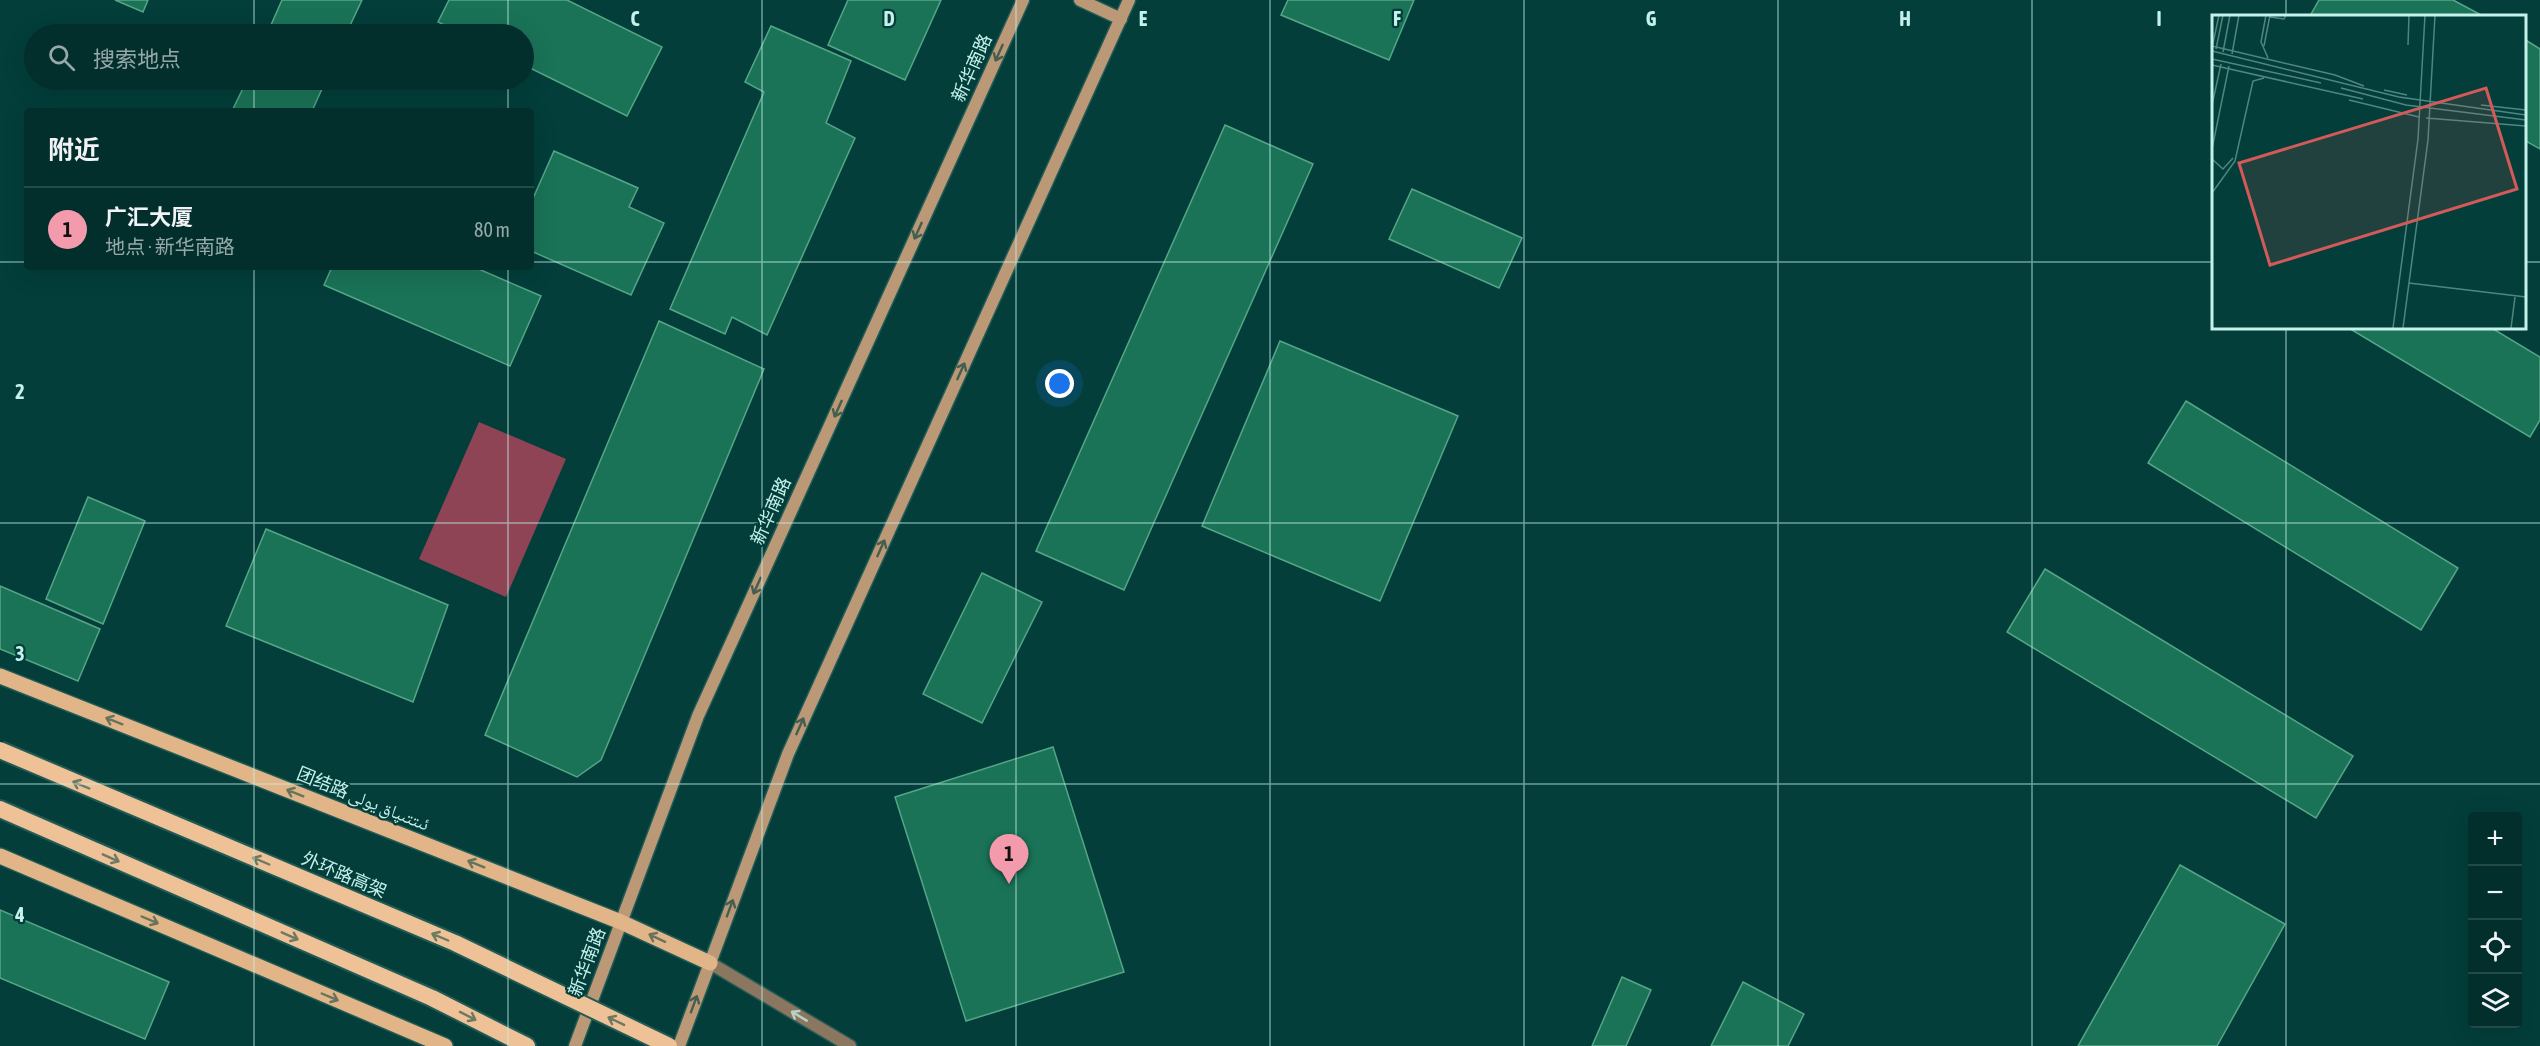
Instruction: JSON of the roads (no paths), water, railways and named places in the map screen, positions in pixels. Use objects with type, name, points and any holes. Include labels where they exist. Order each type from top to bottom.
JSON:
[{"type":"highway","name":"外环路高架","points":[[0,750],[454,943],[669,1046]]},
{"type":"highway","points":[[0,809],[432,998],[527,1046]]},
{"type":"main road","name":"新华南路","points":[[575,1046],[698,716],[1023,0]]},
{"type":"main road","points":[[1080,0],[1120,19]]},
{"type":"main road","points":[[679,1046],[788,754],[1129,0]]},
{"type":"main road","name":"团结路 ئىتتىپاق يولى","points":[[0,676],[621,922],[710,963]]},
{"type":"main road","points":[[0,856],[445,1046]]},
{"type":"street","points":[[710,963],[850,1046]]},
{"type":"place","name":"广汇大厦","points":[[1009,884]]}]
